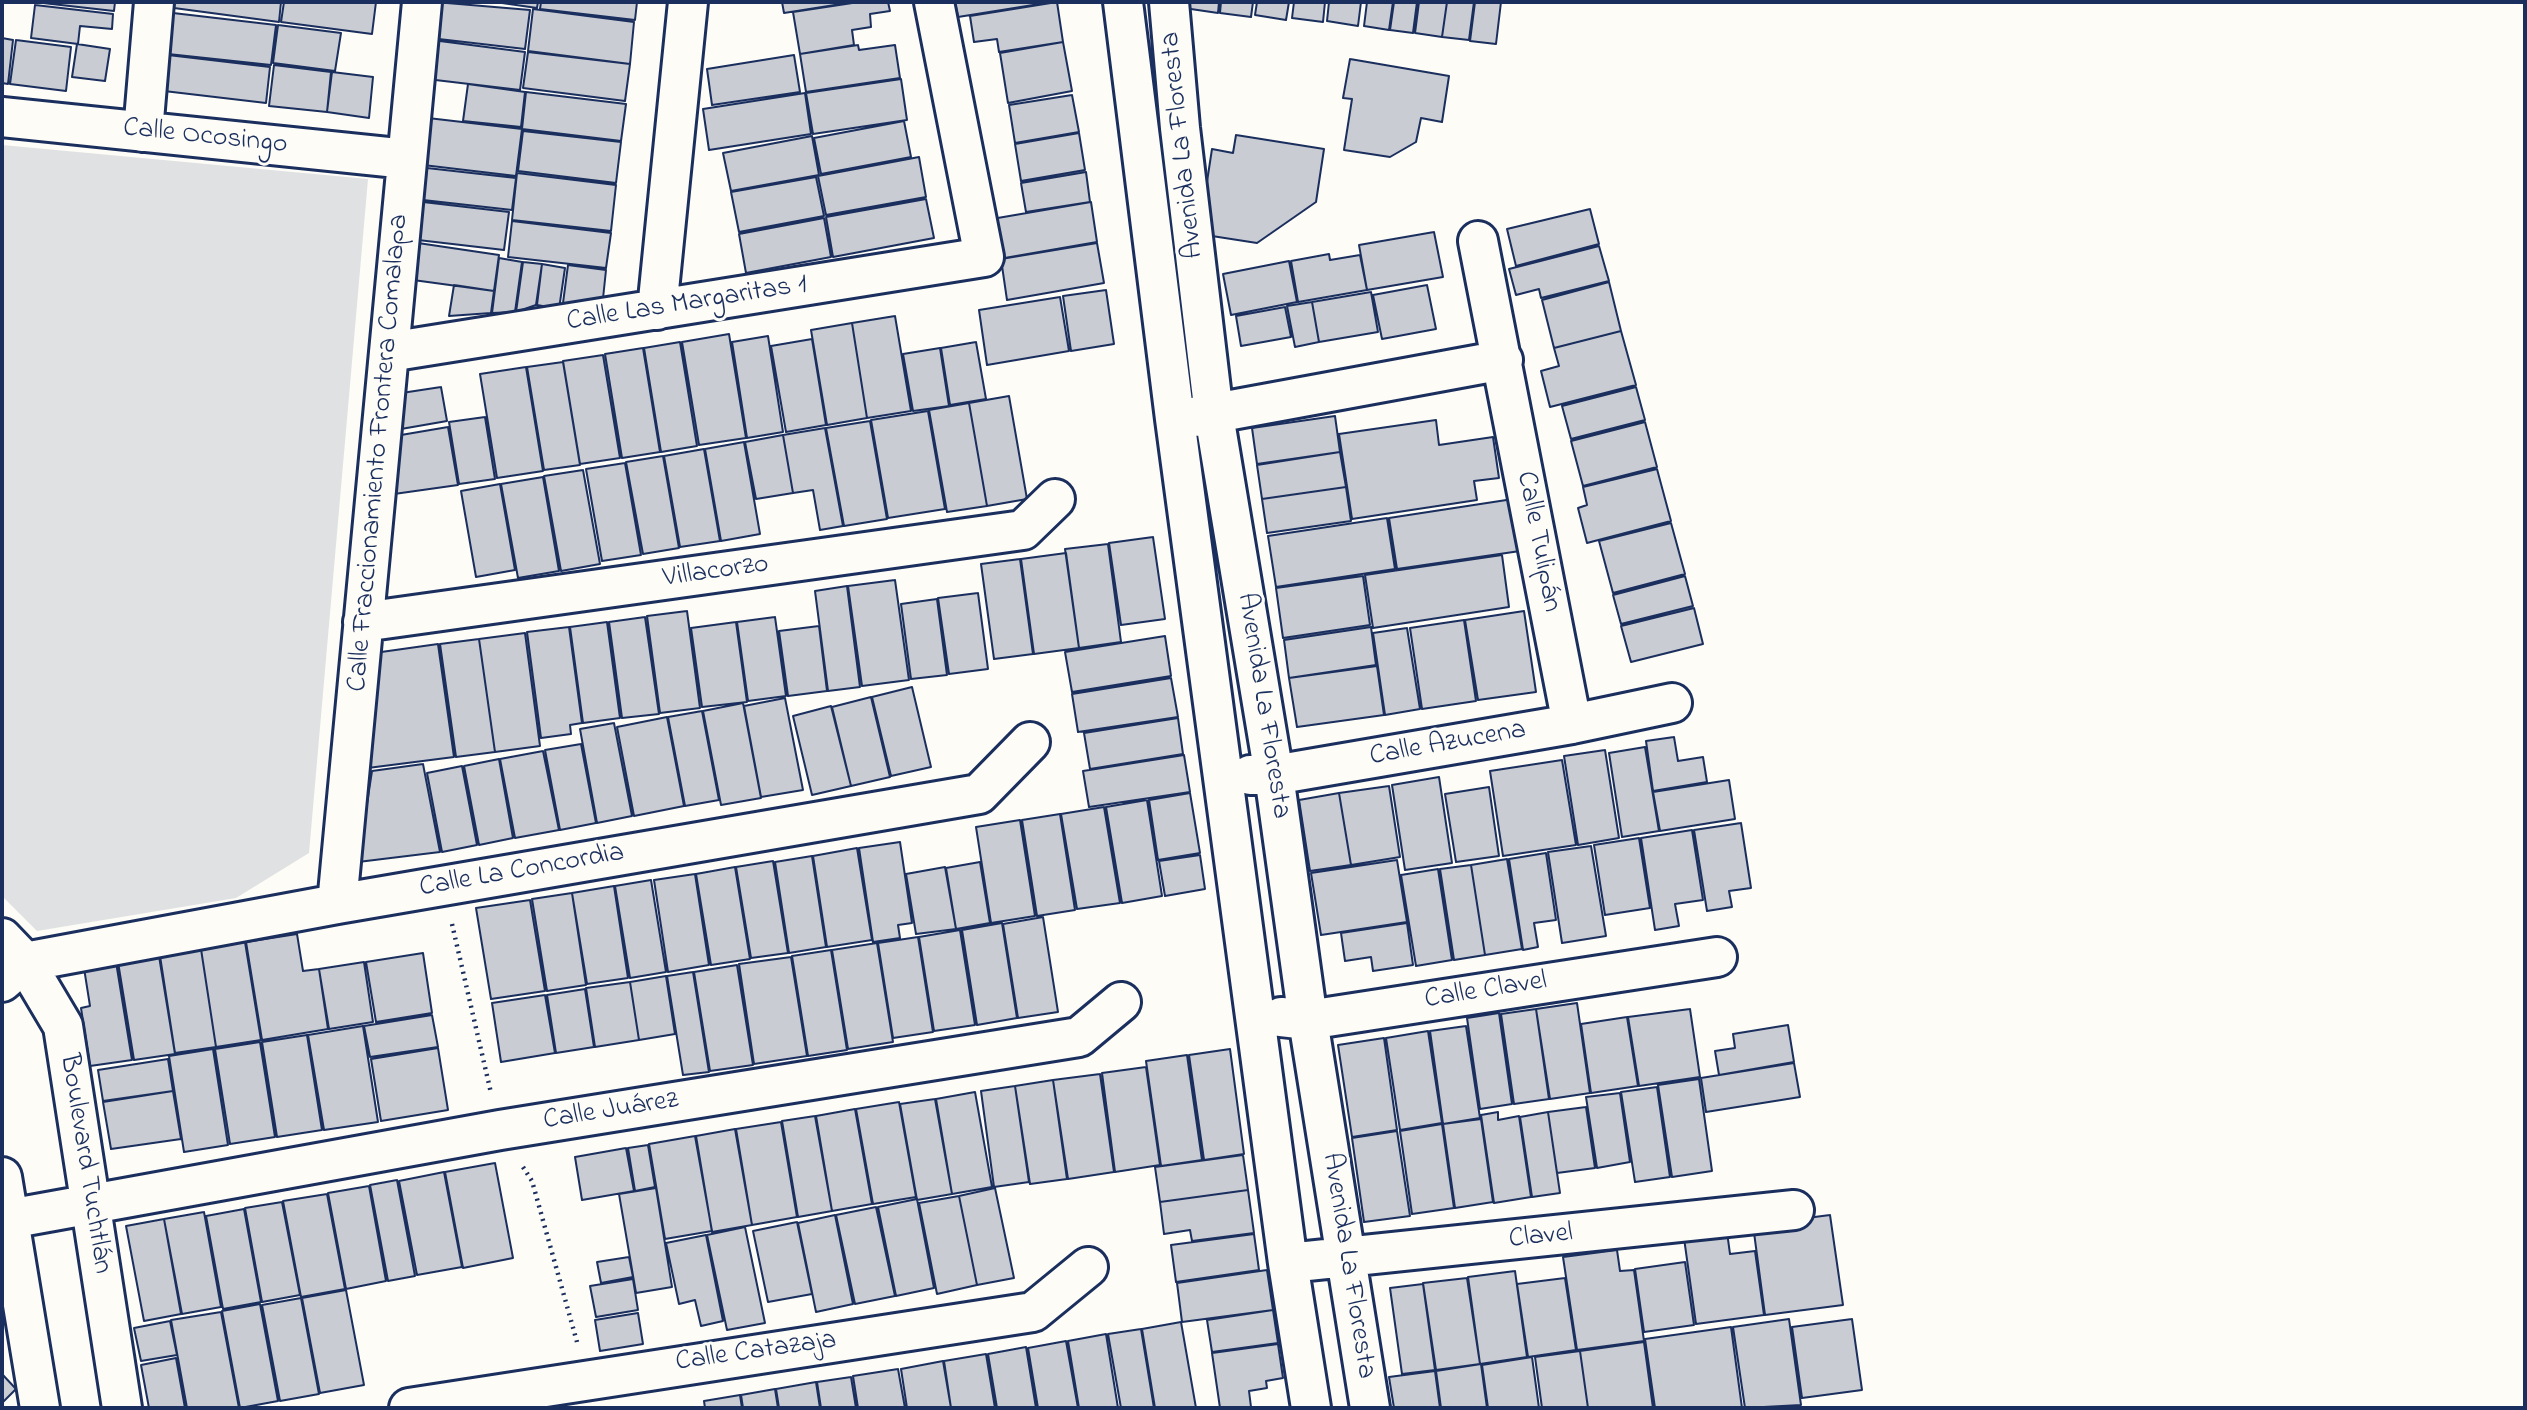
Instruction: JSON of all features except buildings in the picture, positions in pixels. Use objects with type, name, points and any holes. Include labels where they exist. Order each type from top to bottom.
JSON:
[{"type":"street","points":[[143,132],[155,2]]},
{"type":"street","name":"Calle Fraccionamiento Frontera Comalapa","points":[[337,904],[422,2]]},
{"type":"street","points":[[657,310],[688,2]]},
{"type":"street","name":"Calle Las Margaritas 1","points":[[389,352],[984,257],[934,2]]},
{"type":"street","name":"Avenida La Floresta","points":[[1123,2],[1175,419],[1288,1263],[1311,1408]]},
{"type":"street","name":"Avenida La Floresta","points":[[1169,2],[1180,128],[1214,415],[1274,775],[1308,1020],[1370,1408]]},
{"type":"street","name":"Calle Ocosingo","points":[[2,117],[407,159]]},
{"type":"street","points":[[1137,130],[1180,128]]},
{"type":"street","name":"Calle Tulipán","points":[[1478,241],[1572,724]]},
{"type":"street","points":[[1175,419],[1214,415],[1503,360]]},
{"type":"street","name":"Villacorzo","points":[[363,622],[1023,530],[1055,499]]},
{"type":"street","name":"Calle Azucena","points":[[1223,774],[1274,775],[1572,724],[1672,703]]},
{"type":"street","name":"Calle La Concordia","points":[[10,961],[979,794],[1030,743]]},
{"type":"street","name":"Calle Clavel","points":[[1255,1013],[1308,1020],[1717,957]]},
{"type":"street","name":"Boulevard Tuchtlán","points":[[10,961],[64,1026],[122,1408]]},
{"type":"street","name":"Calle Juárez","points":[[5,1223],[500,1130],[1079,1037],[1121,1002]]},
{"type":"street","points":[[2,1177],[5,1223],[40,1408]]},
{"type":"street","name":"Clavel","points":[[1288,1263],[1347,1259],[1794,1210]]},
{"type":"street","name":"Calle Catazaja","points":[[409,1408],[587,1378],[1032,1312],[1088,1267]]},
{"type":"shaded area","points":[[2,145],[368,179],[309,853],[236,898],[37,931],[2,896]]}]
